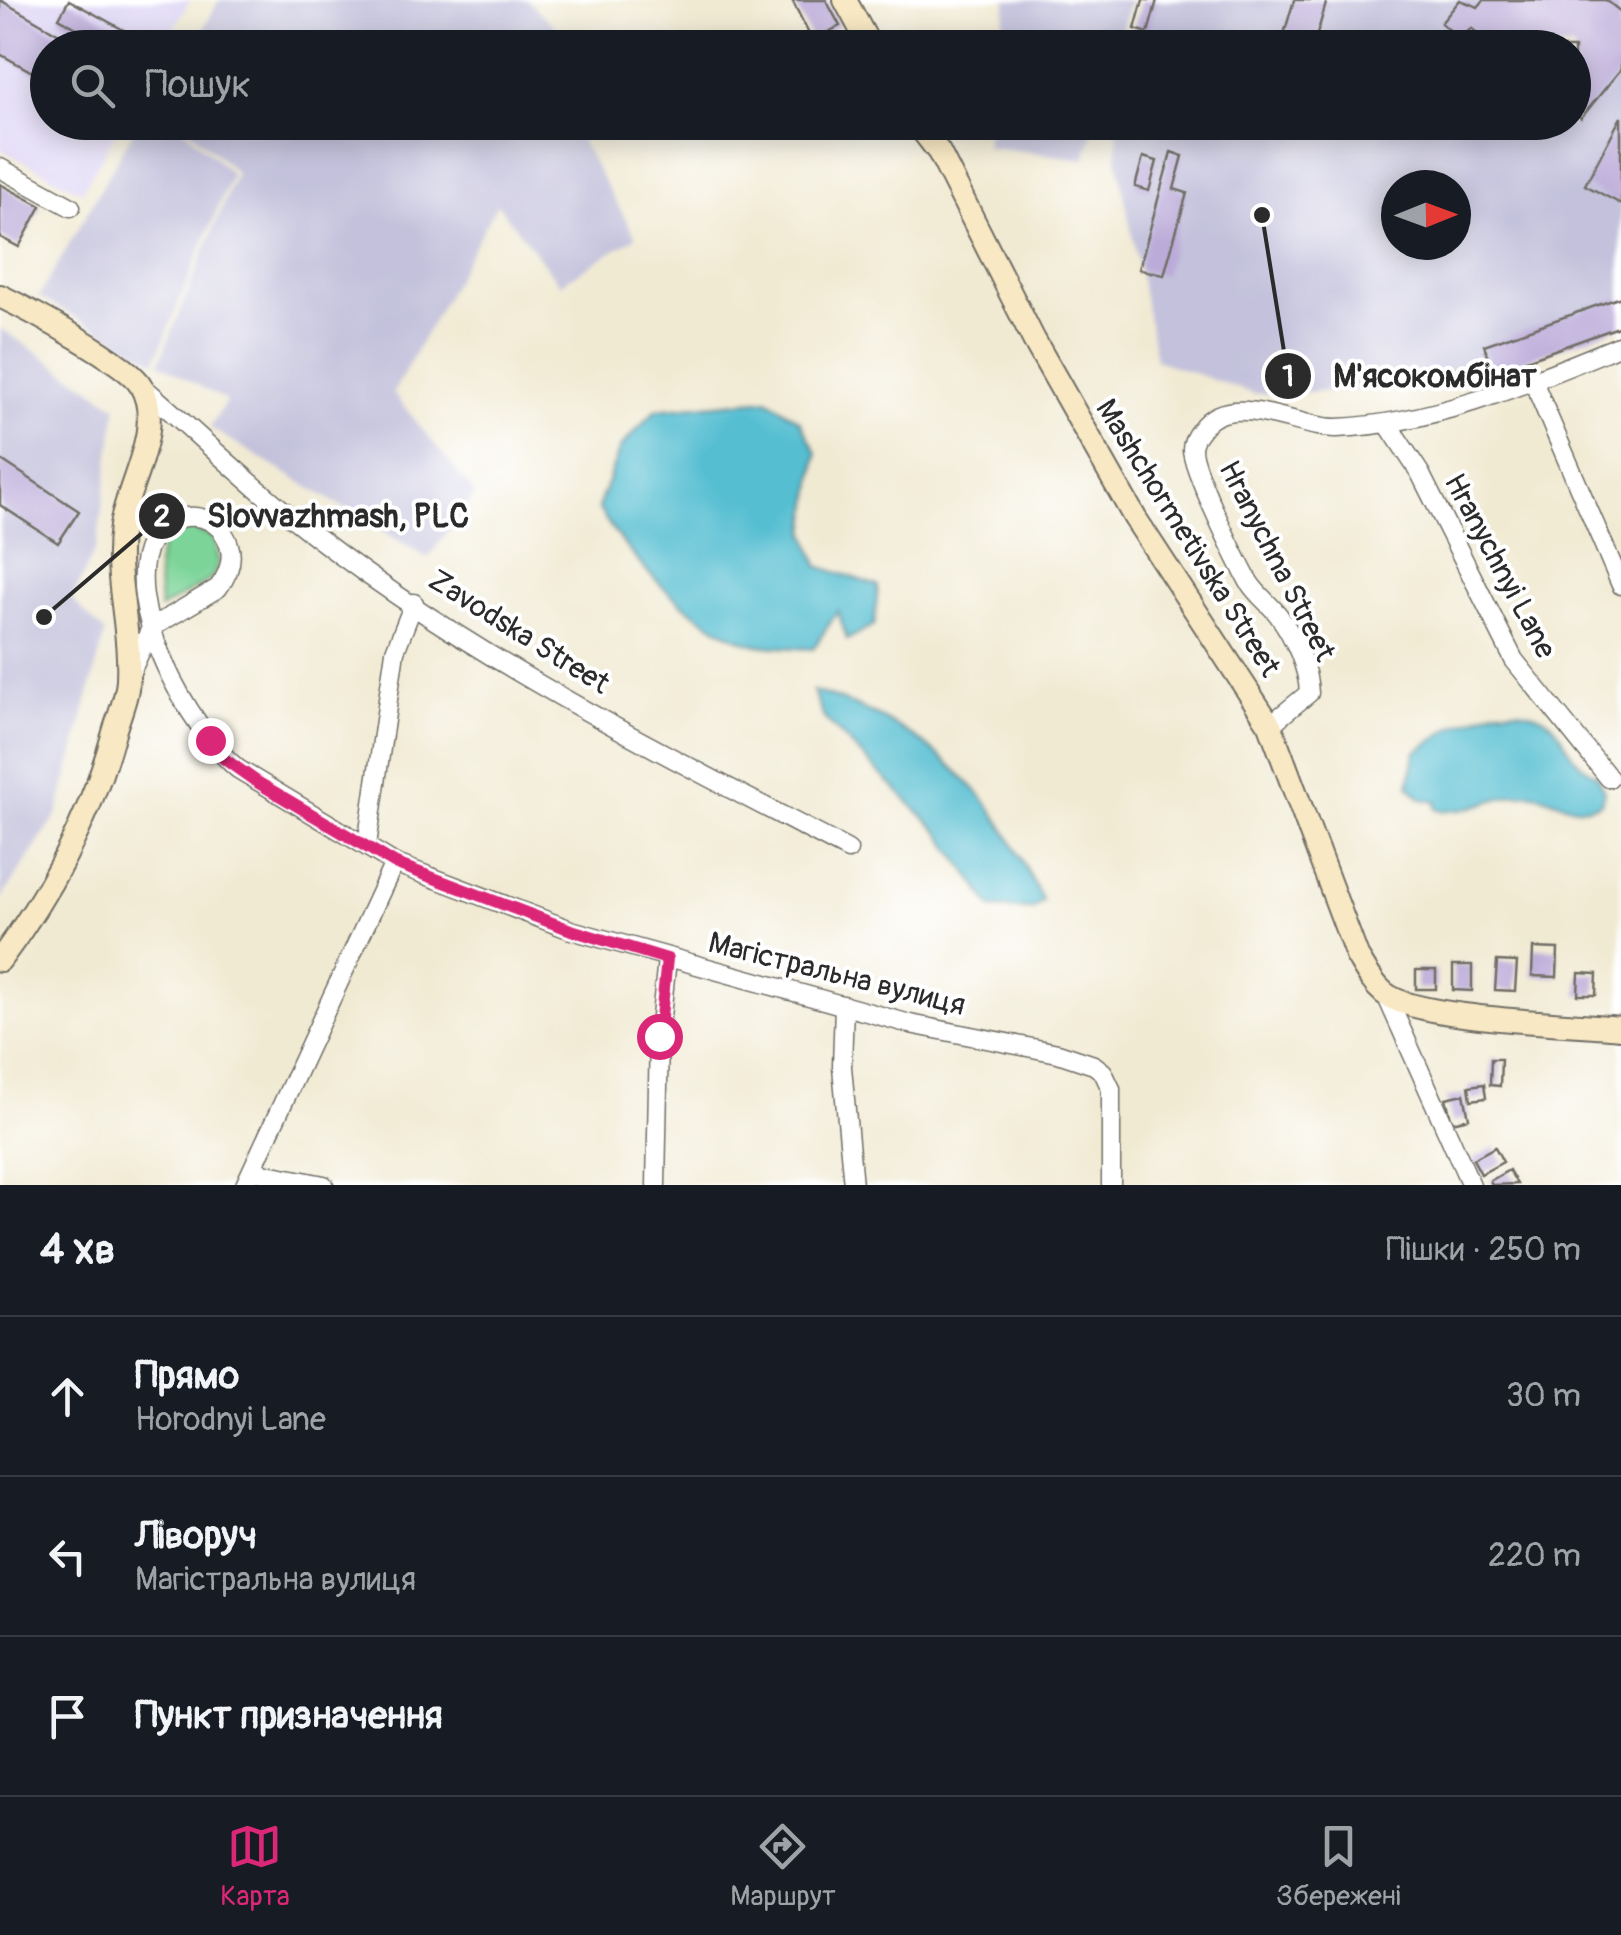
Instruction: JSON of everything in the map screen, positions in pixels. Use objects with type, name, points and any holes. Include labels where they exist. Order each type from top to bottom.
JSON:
[{"type":"street","points":[[844,0],[861,30]]},
{"type":"street","name":"Mashchormetivska Street","points":[[930,140],[1034,340],[1135,518],[1270,725],[1357,956],[1386,996]]},
{"type":"street","points":[[0,168],[71,206]]},
{"type":"street","name":"Zavodska Street","points":[[0,296],[119,366],[290,516],[470,643],[848,850]]},
{"type":"street","name":"Hranychna Street","points":[[1270,725],[1309,693],[1308,674],[1279,616],[1251,586],[1196,466],[1195,437],[1220,412],[1264,414],[1333,428],[1387,423],[1533,381],[1621,346]]},
{"type":"street","points":[[1533,381],[1621,586]]},
{"type":"street","points":[[128,682],[117,550],[124,502],[144,448],[147,419],[141,386]]},
{"type":"street","name":"Hranychnyi Lane","points":[[1387,423],[1420,473],[1514,660],[1609,778]]},
{"type":"street","points":[[0,960],[46,892],[84,824],[102,778],[128,682],[151,628],[145,569],[151,540],[164,527],[188,516],[212,520],[222,530],[231,553],[226,578],[218,588],[151,628]]},
{"type":"street","points":[[367,846],[395,651],[414,603]]},
{"type":"street","name":"Магістральна вулиця","points":[[151,628],[182,699],[223,758],[394,863],[571,930],[667,959],[910,1024],[1058,1052],[1094,1065],[1104,1072],[1111,1089],[1111,1185]]},
{"type":"street","points":[[324,1185],[249,1178],[394,863]]},
{"type":"street","points":[[656,1185],[659,1036],[667,959]]},
{"type":"street","points":[[1386,996],[1428,1009],[1621,1028]]},
{"type":"street","points":[[1386,996],[1471,1185]]},
{"type":"street","points":[[844,1005],[842,1066],[854,1185]]},
{"type":"shaded area","points":[[0,0],[190,0],[173,30],[30,30],[30,140],[111,140],[82,192],[0,149]]},
{"type":"shaded area","points":[[219,0],[527,0],[555,27],[555,30],[203,30]]},
{"type":"shaded area","points":[[1007,0],[1130,0],[1122,30],[1003,30]]},
{"type":"shaded area","points":[[1141,0],[1621,0],[1621,326],[1439,387],[1254,394],[1156,360],[1117,157],[1118,140],[1591,140],[1591,30],[1133,30]]},
{"type":"shaded area","points":[[128,140],[196,140],[232,174],[155,361],[39,297]]},
{"type":"shaded area","points":[[201,140],[580,140],[636,237],[560,284],[497,204],[393,393],[475,494],[428,558],[210,428],[226,401],[159,363],[236,173]]},
{"type":"shaded area","points":[[986,140],[1090,140],[1085,159],[985,146]]},
{"type":"shaded area","points":[[0,328],[117,406],[97,545],[72,600],[105,633],[58,813],[0,901]]},
{"type":"green space","points":[[189,527],[214,538],[219,564],[210,580],[160,609],[157,565],[162,544]]},
{"type":"water","points":[[768,399],[800,421],[817,453],[806,532],[818,566],[878,586],[874,625],[847,640],[838,611],[813,649],[752,644],[701,617],[643,567],[598,508],[620,448],[656,410]]},
{"type":"water","points":[[813,691],[882,718],[944,759],[998,819],[1043,901],[1033,909],[992,908],[939,832],[824,718]]},
{"type":"water","points":[[1497,709],[1523,711],[1552,723],[1572,755],[1597,775],[1604,791],[1601,803],[1579,807],[1541,795],[1519,794],[1446,811],[1436,809],[1436,802],[1422,799],[1409,786],[1415,753],[1452,727]]},
{"type":"building","points":[[0,0],[52,30],[30,30],[30,71],[0,54]]},
{"type":"building","points":[[69,0],[124,30],[80,30],[59,18]]},
{"type":"building","points":[[792,0],[826,0],[840,26],[832,30],[807,30]]},
{"type":"building","points":[[1143,0],[1157,0],[1149,30],[1135,29]]},
{"type":"building","points":[[1294,0],[1327,0],[1318,30],[1285,30]]},
{"type":"building","points":[[1460,0],[1478,7],[1484,0],[1606,0],[1621,12],[1621,69],[1591,106],[1591,30],[1449,30],[1441,23]]},
{"type":"building","points":[[1621,117],[1621,204],[1585,185]]},
{"type":"building","points":[[1171,152],[1183,156],[1174,189],[1187,193],[1164,275],[1139,269]]},
{"type":"building","points":[[1143,157],[1157,161],[1149,191],[1135,187]]},
{"type":"building","points":[[0,184],[41,206],[19,247],[0,237]]},
{"type":"building","points":[[1621,297],[1621,326],[1493,372],[1484,345]]},
{"type":"building","points":[[0,459],[79,511],[58,543],[0,505]]},
{"type":"building","points":[[1533,948],[1558,949],[1557,977],[1532,976]]},
{"type":"building","points":[[1497,961],[1517,962],[1515,991],[1495,990]]},
{"type":"building","points":[[1453,965],[1472,965],[1472,991],[1453,990]]},
{"type":"building","points":[[1416,970],[1436,970],[1436,989],[1416,989]]},
{"type":"building","points":[[1579,973],[1597,974],[1596,995],[1578,995]]},
{"type":"building","points":[[1491,1059],[1501,1059],[1500,1086],[1490,1085]]},
{"type":"building","points":[[1484,1084],[1486,1098],[1471,1100],[1469,1086]]},
{"type":"building","points":[[1464,1094],[1469,1118],[1452,1122],[1446,1098]]},
{"type":"building","points":[[1495,1147],[1503,1162],[1481,1174],[1473,1159]]},
{"type":"building","points":[[1509,1170],[1517,1184],[1492,1185],[1490,1181]]},
{"type":"place","name":"М'ясокомбінат","points":[[1262,215]]},
{"type":"place","name":"Slovvazhmash, PLC","points":[[44,617]]},
{"type":"route","points":[[210,740],[223,758],[257,782],[394,863],[571,930],[667,959],[659,1036]]}]
